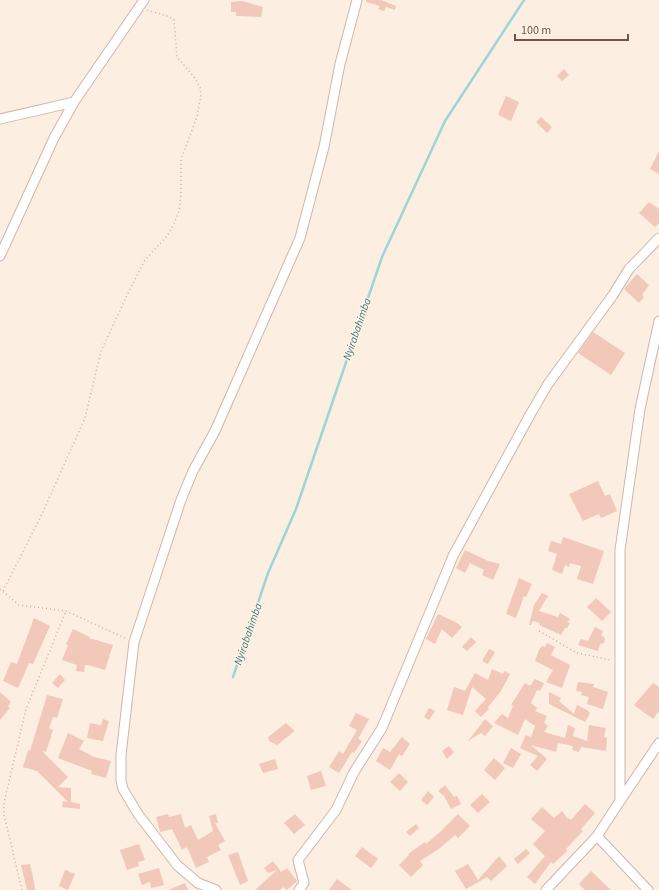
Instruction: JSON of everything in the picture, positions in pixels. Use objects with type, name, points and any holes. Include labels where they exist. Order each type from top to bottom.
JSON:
[{"type":"street","points":[[216,890],[198,883],[177,865],[138,814],[120,781],[121,755],[134,642],[181,500],[193,471],[215,431],[300,238],[324,148],[340,64],[358,0]]},
{"type":"street","points":[[0,256],[51,145],[74,102],[141,4]]},
{"type":"street","points":[[0,119],[74,102]]},
{"type":"street","points":[[300,890],[304,883],[298,860],[336,810],[354,772],[382,728],[453,556],[531,413],[548,384],[613,295],[629,269],[659,238]]},
{"type":"street","points":[[620,801],[619,587],[621,542],[640,409],[659,321]]},
{"type":"street","points":[[546,890],[597,836],[659,743]]},
{"type":"street","points":[[597,836],[648,890]]},
{"type":"path","points":[[3,592],[41,516],[85,418],[101,351],[128,291],[145,260],[173,226],[179,211],[181,194],[181,159],[197,117],[201,95],[200,87],[195,78],[177,57],[174,20],[141,4]]},
{"type":"path","points":[[0,589],[20,605],[66,611],[134,642]]},
{"type":"path","points":[[22,890],[4,815],[4,803],[26,709],[66,611]]},
{"type":"path","points":[[539,631],[577,653],[619,661]]},
{"type":"building","points":[[366,0],[381,0],[396,6],[395,10],[386,7],[384,11],[378,9],[380,6],[366,2]]},
{"type":"building","points":[[242,1],[263,7],[261,17],[236,16],[236,12],[231,12],[231,2]]},
{"type":"building","points":[[564,69],[569,75],[562,81],[557,76]]},
{"type":"building","points":[[506,96],[519,102],[511,121],[498,115]]},
{"type":"building","points":[[541,117],[552,127],[547,133],[536,122]]},
{"type":"building","points":[[659,151],[659,174],[650,169]]},
{"type":"building","points":[[649,202],[659,209],[659,223],[655,227],[639,213]]},
{"type":"building","points":[[637,274],[649,285],[642,295],[644,297],[639,303],[624,289]]},
{"type":"building","points":[[593,332],[625,353],[611,375],[578,353]]},
{"type":"building","points":[[598,481],[605,496],[610,494],[617,511],[601,518],[599,514],[583,521],[569,494]]},
{"type":"building","points":[[563,537],[604,551],[593,584],[577,579],[581,566],[570,563],[569,567],[565,565],[562,574],[552,570],[557,554],[548,551],[551,541],[561,544]]},
{"type":"building","points":[[465,550],[488,561],[500,564],[493,580],[482,575],[484,570],[470,563],[465,573],[456,568]]},
{"type":"building","points":[[519,578],[532,584],[526,597],[524,596],[516,618],[506,614]]},
{"type":"building","points":[[542,593],[548,596],[539,611],[558,617],[560,613],[570,619],[567,622],[570,623],[561,635],[539,625],[540,623],[533,621],[531,625],[529,625],[534,605]]},
{"type":"building","points":[[596,598],[611,612],[602,621],[587,607]]},
{"type":"building","points":[[438,614],[462,627],[452,638],[442,629],[435,644],[426,639]]},
{"type":"building","points":[[34,618],[50,626],[33,664],[29,663],[18,688],[3,681],[11,662],[17,664]]},
{"type":"building","points":[[595,627],[603,631],[601,635],[605,638],[604,643],[600,644],[598,651],[578,645],[581,639],[588,641]]},
{"type":"building","points":[[73,629],[90,637],[89,638],[113,645],[105,670],[85,665],[84,672],[76,671],[77,665],[62,660],[68,645],[66,644]]},
{"type":"building","points":[[471,637],[476,642],[467,651],[462,647]]},
{"type":"building","points":[[547,643],[555,647],[551,655],[570,665],[562,688],[546,682],[553,670],[535,661],[539,650],[542,646],[545,647]]},
{"type":"building","points":[[489,649],[495,652],[488,664],[482,661]]},
{"type":"building","points":[[492,669],[503,674],[505,671],[510,674],[501,691],[488,707],[489,709],[481,717],[475,711],[486,699],[472,687],[463,715],[447,710],[454,687],[465,691],[475,673],[488,680]]},
{"type":"building","points":[[60,674],[65,680],[58,688],[52,683]]},
{"type":"building","points":[[535,679],[544,683],[540,691],[537,690],[531,703],[537,708],[535,711],[547,716],[544,723],[548,726],[544,732],[565,738],[568,725],[575,728],[573,736],[587,741],[589,725],[606,728],[604,737],[607,738],[606,751],[581,747],[579,752],[572,750],[573,746],[558,743],[556,752],[531,745],[547,759],[537,771],[530,765],[538,756],[520,748],[526,735],[531,737],[535,726],[525,719],[518,735],[494,723],[502,714],[508,718],[513,706],[511,705],[525,683],[530,686]]},
{"type":"building","points":[[578,682],[594,684],[593,687],[608,692],[603,709],[587,704],[589,697],[581,695],[582,692],[576,691]]},
{"type":"building","points":[[653,683],[659,687],[659,711],[653,719],[634,705]]},
{"type":"building","points":[[0,692],[11,702],[8,706],[10,708],[0,720]]},
{"type":"building","points":[[549,692],[561,698],[559,701],[574,714],[577,705],[587,710],[590,713],[585,722],[549,704]]},
{"type":"building","points":[[47,695],[63,699],[57,718],[53,717],[49,728],[53,730],[46,752],[42,751],[68,777],[58,787],[71,788],[71,802],[80,804],[80,809],[62,807],[63,801],[68,802],[37,771],[23,767],[28,750],[30,751]]},
{"type":"building","points":[[429,708],[435,711],[429,720],[424,717]]},
{"type":"building","points":[[356,713],[369,719],[358,739],[362,741],[354,753],[352,752],[339,773],[329,767],[339,751],[343,754],[357,730],[349,726]]},
{"type":"building","points":[[103,719],[109,721],[103,741],[87,738],[90,723],[101,725]]},
{"type":"building","points":[[485,719],[493,726],[485,736],[481,733],[468,741]]},
{"type":"building","points":[[286,723],[295,731],[277,745],[269,741],[268,737]]},
{"type":"building","points":[[68,733],[84,741],[79,749],[94,757],[111,761],[106,778],[91,774],[92,771],[58,758]]},
{"type":"building","points":[[402,737],[410,744],[402,756],[399,754],[390,770],[376,761],[383,748],[390,752]]},
{"type":"building","points":[[449,746],[454,752],[447,759],[442,751]]},
{"type":"building","points":[[511,748],[521,754],[513,768],[503,763]]},
{"type":"building","points":[[494,758],[505,768],[495,780],[484,770]]},
{"type":"building","points":[[275,759],[278,769],[263,773],[259,764]]},
{"type":"building","points":[[321,771],[326,786],[311,790],[307,776]]},
{"type":"building","points":[[399,773],[408,782],[400,791],[390,782]]},
{"type":"building","points":[[445,785],[454,797],[457,796],[461,804],[451,809],[444,796],[438,791]]},
{"type":"building","points":[[428,791],[434,797],[427,805],[421,800]]},
{"type":"building","points":[[482,794],[490,802],[478,813],[470,805]]},
{"type":"building","points":[[585,804],[595,813],[581,829],[583,831],[566,849],[567,851],[553,864],[551,862],[535,884],[527,877],[545,856],[533,844],[545,831],[531,819],[542,807],[554,818],[562,811],[568,819],[569,818],[571,820]]},
{"type":"building","points":[[168,814],[169,817],[181,814],[185,828],[191,825],[198,840],[213,831],[209,816],[216,814],[218,823],[215,823],[225,841],[218,845],[221,850],[207,857],[209,862],[196,868],[187,847],[182,850],[172,829],[160,832],[156,817]]},
{"type":"building","points":[[295,814],[305,825],[294,834],[284,823]]},
{"type":"building","points":[[458,814],[470,826],[458,838],[455,835],[440,848],[420,861],[423,865],[411,877],[399,865],[409,855],[408,854],[425,842],[426,844]]},
{"type":"building","points":[[416,824],[419,828],[410,836],[406,832]]},
{"type":"building","points":[[139,844],[145,860],[138,862],[139,866],[127,870],[120,850]]},
{"type":"building","points":[[362,847],[378,859],[371,868],[355,856]]},
{"type":"building","points":[[526,849],[530,853],[518,864],[514,859]]},
{"type":"building","points":[[238,852],[248,881],[240,885],[228,855]]},
{"type":"building","points":[[499,856],[507,866],[491,881],[487,877],[466,889],[455,871],[468,864],[478,880]]},
{"type":"building","points":[[273,861],[281,872],[287,868],[297,881],[287,890],[283,887],[280,890],[255,890],[277,870],[268,873],[264,868]]},
{"type":"building","points":[[30,864],[35,890],[27,890],[21,865]]},
{"type":"building","points":[[159,868],[164,885],[151,888],[150,882],[142,885],[138,874]]},
{"type":"building","points":[[65,870],[75,874],[68,890],[59,886]]},
{"type":"building","points":[[591,871],[611,890],[585,890],[579,884]]},
{"type":"building","points":[[337,879],[352,890],[329,890]]},
{"type":"building","points":[[185,883],[188,890],[168,890]]},
{"type":"waterway","name":"Nyirabahimba","points":[[233,677],[268,573],[296,509],[382,257],[445,121],[524,0]]}]
